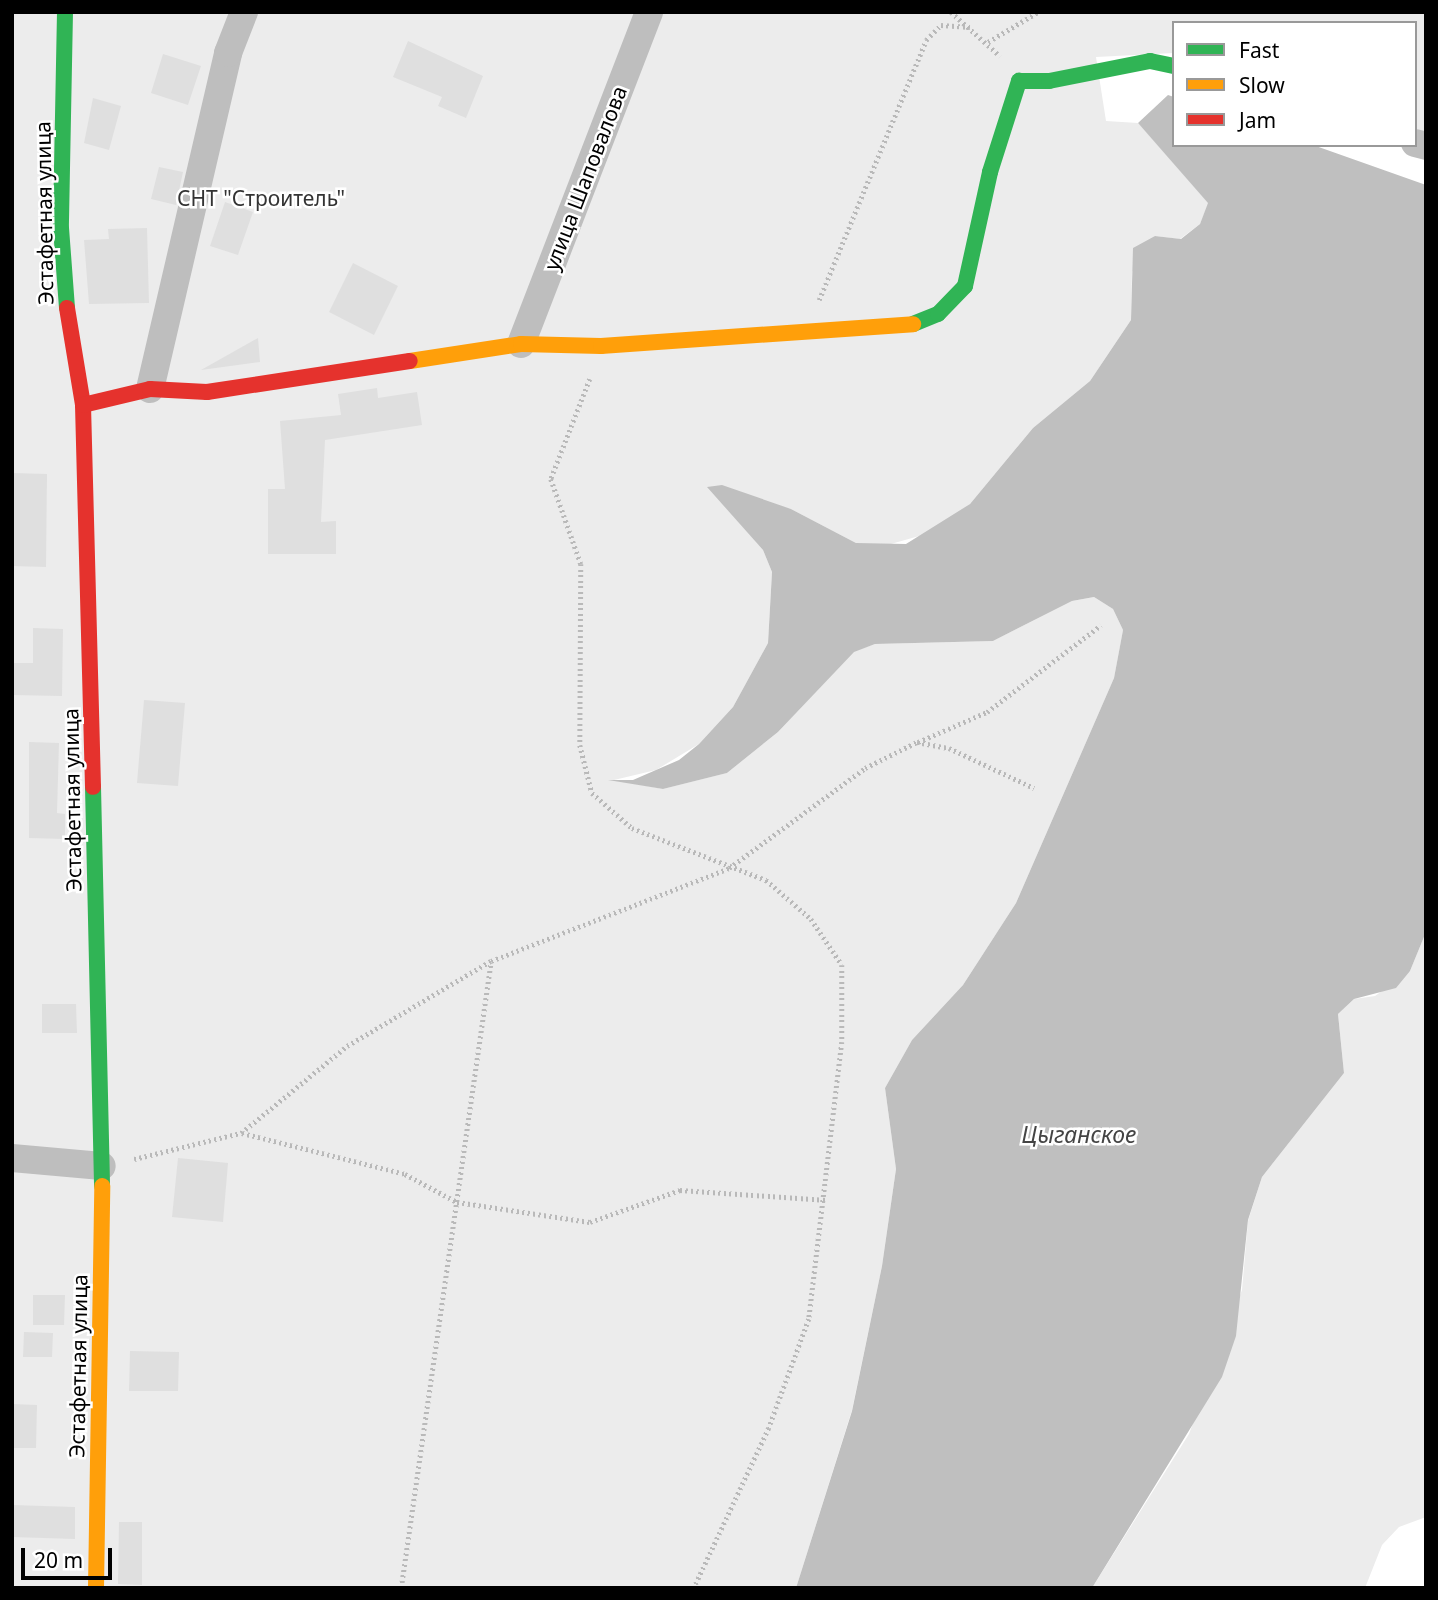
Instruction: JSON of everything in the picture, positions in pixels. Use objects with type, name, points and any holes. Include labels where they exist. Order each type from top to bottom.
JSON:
[{"type":"street","name":"Эстафетная улица","points":[[65,12],[61,228],[70,344],[83,405],[102,1166],[96,1588]]},
{"type":"street","points":[[150,389],[229,53],[244,12]]},
{"type":"street","name":"улица Шаповалова","points":[[521,344],[649,12]]},
{"type":"street","points":[[83,405],[150,389],[206,392],[521,344],[601,346],[904,327],[938,314],[965,286],[990,172],[1019,80],[1049,81],[1150,61],[1172,66]]},
{"type":"street","points":[[12,1158],[102,1166]]},
{"type":"path","points":[[951,12],[988,42],[1019,80]]},
{"type":"path","points":[[988,42],[1038,12]]},
{"type":"path","points":[[809,331],[833,254],[926,40],[941,24],[970,27]]},
{"type":"path","points":[[601,346],[551,479],[581,564],[580,745],[592,793],[632,828],[729,868],[766,880],[811,919],[842,965],[842,1042],[827,1200],[809,1319],[769,1428],[694,1588]]},
{"type":"path","points":[[102,1166],[241,1133],[347,1046],[491,961],[729,868],[865,768],[987,712],[1101,625]]},
{"type":"path","points":[[917,742],[949,748],[1034,788]]},
{"type":"path","points":[[401,1588],[491,961]]},
{"type":"path","points":[[241,1133],[405,1174],[457,1202],[590,1222],[680,1190],[827,1200]]},
{"type":"green space","name":"СНТ \"Строитель\"","points":[[12,12],[1426,12],[1426,133],[1417,130],[1417,21],[1172,21],[1172,53],[1096,57],[1106,121],[1138,123],[1209,202],[1200,224],[1180,239],[1155,236],[1132,272],[1131,320],[1090,381],[1033,428],[970,504],[930,533],[880,547],[856,543],[791,509],[708,487],[763,550],[772,572],[768,643],[733,707],[699,744],[656,770],[614,780],[663,789],[727,773],[778,732],[854,651],[875,644],[993,641],[1072,601],[1094,597],[1113,609],[1123,630],[1114,678],[1016,903],[963,985],[912,1040],[885,1088],[896,1169],[882,1266],[852,1410],[796,1588],[12,1588]]},
{"type":"green space","points":[[1426,932],[1426,1517],[1399,1527],[1382,1545],[1365,1588],[1092,1588],[1189,1434],[1242,1290],[1248,1221],[1262,1177],[1344,1073],[1338,1014],[1354,999],[1375,996],[1410,971]]},
{"type":"water","name":"Цыганское","points":[[1168,95],[1172,96],[1172,147],[1319,147],[1426,185],[1426,932],[1410,971],[1396,988],[1354,999],[1338,1014],[1344,1073],[1262,1177],[1248,1220],[1236,1336],[1222,1377],[1092,1588],[796,1588],[852,1411],[882,1266],[896,1169],[885,1088],[912,1040],[963,985],[1016,903],[1114,678],[1123,630],[1113,609],[1094,597],[1072,601],[993,641],[875,644],[854,652],[778,732],[727,773],[663,789],[608,780],[633,780],[679,760],[699,744],[733,707],[768,643],[772,572],[763,550],[707,487],[722,485],[791,509],[856,543],[906,544],[970,504],[1033,428],[1090,381],[1131,320],[1133,248],[1155,236],[1181,239],[1200,224],[1208,203],[1138,123]]},
{"type":"building","points":[[408,41],[483,76],[466,118],[438,106],[442,97],[393,77]]},
{"type":"building","points":[[163,54],[201,66],[188,105],[151,93]]},
{"type":"building","points":[[93,98],[121,106],[109,150],[84,143]]},
{"type":"building","points":[[159,167],[183,172],[176,205],[151,199]]},
{"type":"building","points":[[225,202],[253,212],[238,255],[210,246]]},
{"type":"building","points":[[147,228],[149,303],[89,304],[84,240],[109,239],[108,229]]},
{"type":"building","points":[[353,263],[398,286],[374,335],[329,312]]},
{"type":"building","points":[[258,338],[260,362],[201,370]]},
{"type":"building","points":[[377,388],[378,398],[417,392],[422,425],[325,440],[321,522],[336,521],[336,554],[268,554],[268,489],[285,489],[280,421],[341,415],[338,394]]},
{"type":"building","points":[[12,473],[47,474],[46,567],[12,566]]},
{"type":"building","points":[[33,628],[63,629],[62,696],[12,695],[12,663],[33,663]]},
{"type":"building","points":[[144,700],[185,703],[178,786],[137,783]]},
{"type":"building","points":[[29,742],[59,743],[57,813],[65,814],[65,839],[29,838]]},
{"type":"building","points":[[42,1004],[76,1004],[77,1033],[42,1033]]},
{"type":"building","points":[[178,1158],[228,1163],[223,1222],[172,1217]]},
{"type":"building","points":[[33,1295],[65,1295],[64,1325],[33,1325]]},
{"type":"building","points":[[24,1332],[53,1333],[52,1357],[23,1357]]},
{"type":"building","points":[[130,1351],[179,1352],[178,1391],[129,1391]]},
{"type":"building","points":[[12,1404],[37,1405],[36,1448],[12,1448]]},
{"type":"building","points":[[12,1505],[75,1507],[75,1539],[12,1537]]},
{"type":"building","points":[[119,1522],[142,1522],[142,1585],[118,1584]]},
{"type":"traffic: fast","points":[[65,12],[61,228],[67,308]]},
{"type":"traffic: fast","points":[[913,324],[938,314],[965,286],[990,172],[1019,81],[1049,81],[1150,61],[1172,66]]},
{"type":"traffic: fast","points":[[93,787],[102,1186]]},
{"type":"traffic: slow","points":[[410,361],[521,344],[601,346],[913,324]]},
{"type":"traffic: slow","points":[[96,1588],[102,1186]]},
{"type":"traffic: jam","points":[[67,308],[83,405],[93,787]]},
{"type":"traffic: jam","points":[[83,405],[150,389],[207,392],[410,361]]}]
